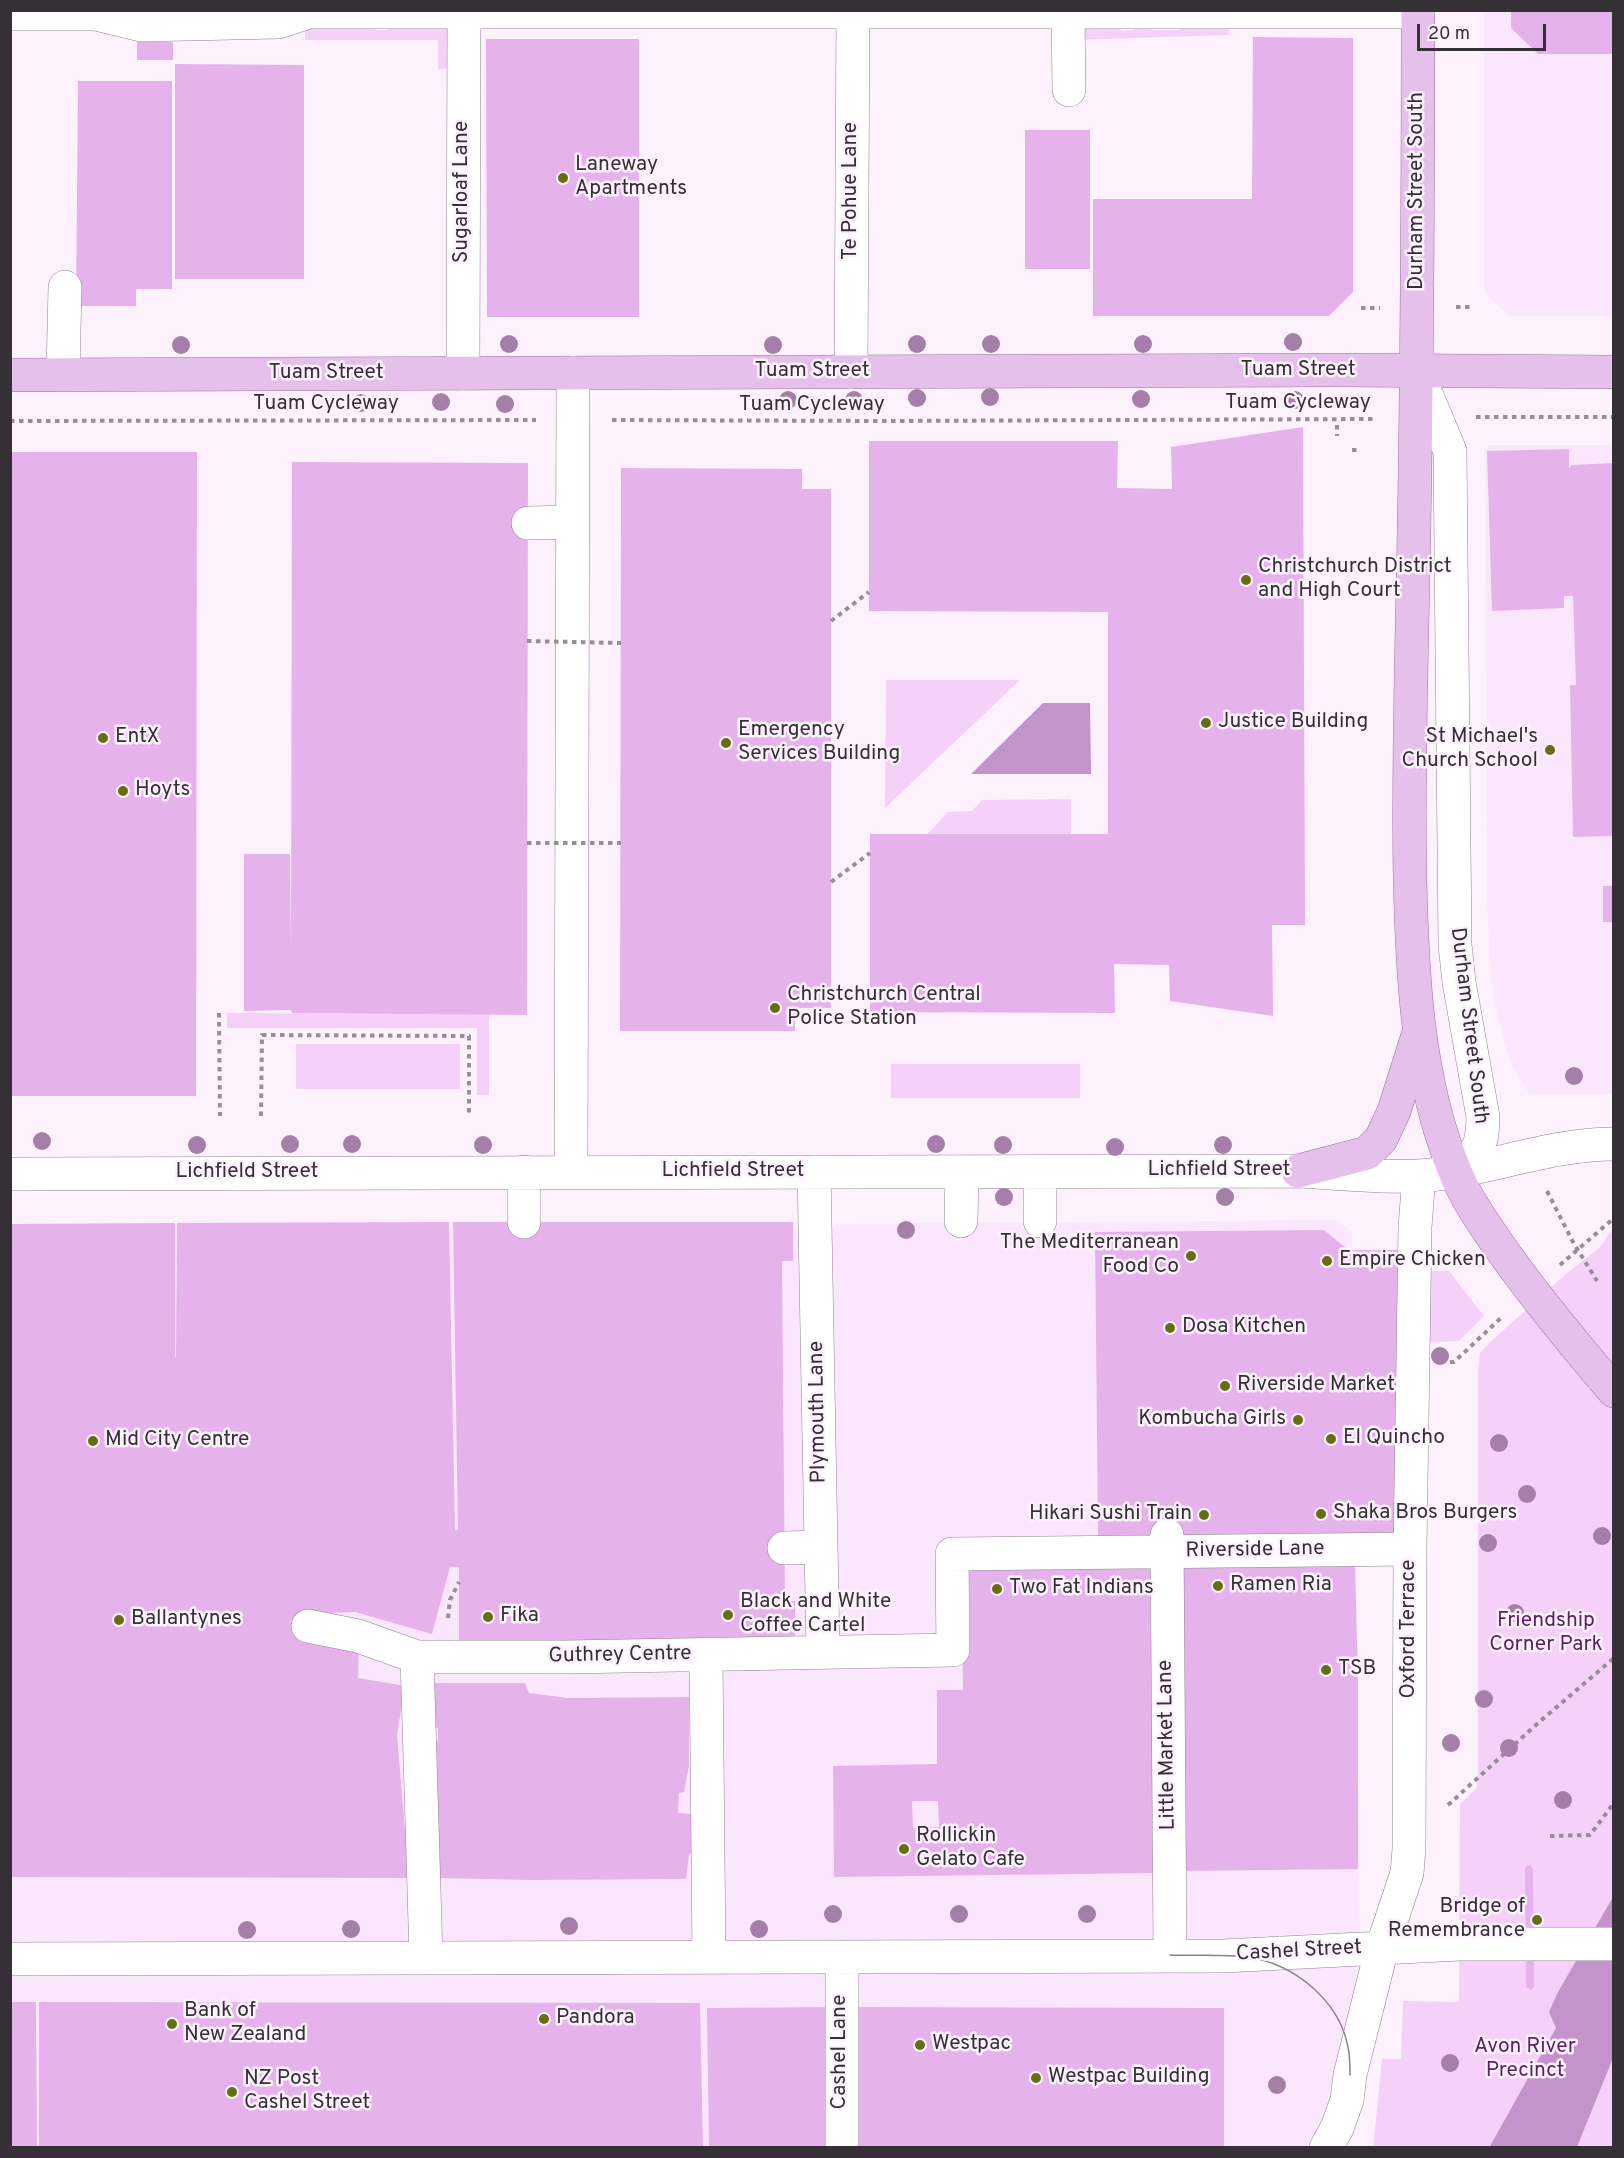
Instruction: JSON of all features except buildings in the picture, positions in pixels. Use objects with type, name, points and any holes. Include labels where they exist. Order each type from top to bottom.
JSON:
[{"type":"main road","name":"Durham Street South","points":[[1418,11],[1418,372],[1427,418],[1409,801],[1412,955],[1420,1028],[1435,1107],[1454,1171],[1479,1217],[1505,1255],[1549,1313],[1614,1391]]},
{"type":"main road","name":"Tuam Street","points":[[10,375],[1614,372]]},
{"type":"main road","points":[[1298,1171],[1367,1153],[1380,1139],[1394,1112],[1420,1028]]},
{"type":"street","name":"Sugarloaf Lane","points":[[463,373],[464,11]]},
{"type":"street","name":"Te Pohue Lane","points":[[850,372],[853,11]]},
{"type":"street","points":[[10,14],[65,12],[96,14],[141,25],[278,22],[309,12],[1418,11]]},
{"type":"street","points":[[1068,12],[1069,90]]},
{"type":"street","points":[[63,374],[65,287]]},
{"type":"street","points":[[572,1172],[573,373]]},
{"type":"street","name":"Durham Street South","points":[[1427,418],[1450,451],[1455,945],[1459,982],[1483,1117],[1482,1139],[1477,1152],[1454,1171]]},
{"type":"street","points":[[528,523],[572,522]]},
{"type":"street","points":[[1454,1171],[1545,1152],[1614,1144]]},
{"type":"street","name":"Lichfield Street","points":[[10,1174],[1298,1171],[1419,1176],[1454,1171]]},
{"type":"street","points":[[524,1172],[524,1222]]},
{"type":"street","name":"Plymouth Lane","points":[[814,1172],[824,1652]]},
{"type":"street","points":[[961,1221],[962,1172]]},
{"type":"street","points":[[1040,1172],[1040,1221]]},
{"type":"street","name":"Oxford Terrace","points":[[1326,2148],[1337,2128],[1347,2100],[1350,2075],[1382,1948],[1407,1873],[1415,1227],[1419,1176]]},
{"type":"street","name":"Riverside Lane","points":[[824,1652],[953,1650],[952,1554],[1100,1553],[1166,1544],[1410,1550]]},
{"type":"street","name":"Little Market Lane","points":[[1166,1544],[1170,1955]]},
{"type":"street","points":[[784,1548],[821,1547]]},
{"type":"street","name":"Guthrey Centre","points":[[308,1626],[358,1636],[417,1657],[568,1658],[824,1652]]},
{"type":"street","points":[[706,1655],[710,1957]]},
{"type":"street","points":[[417,1657],[426,1957]]},
{"type":"street","name":"Cashel Street","points":[[10,1959],[1224,1956],[1500,1944],[1614,1944]]},
{"type":"street","name":"Cashel Lane","points":[[842,1957],[842,2148]]},
{"type":"path","points":[[1448,307],[1473,307]]},
{"type":"path","points":[[1361,308],[1380,308]]},
{"type":"path","name":"Tuam Cycleway","points":[[10,421],[909,421],[1614,417]]},
{"type":"path","points":[[1337,424],[1337,436]]},
{"type":"path","points":[[1352,450],[1360,450]]},
{"type":"path","points":[[831,621],[869,592]]},
{"type":"path","points":[[527,641],[621,643]]},
{"type":"path","points":[[527,843],[621,843]]},
{"type":"path","points":[[831,882],[870,853]]},
{"type":"path","points":[[219,1013],[220,1116]]},
{"type":"path","points":[[261,1116],[262,1035],[470,1036],[469,1116]]},
{"type":"path","points":[[1544,1183],[1577,1250],[1597,1281]]},
{"type":"path","points":[[1562,1263],[1614,1218]]},
{"type":"path","points":[[1487,1331],[1504,1315]]},
{"type":"path","points":[[1409,1814],[1439,1814],[1537,1724],[1614,1658]]},
{"type":"path","points":[[1550,1836],[1590,1835],[1614,1803]]},
{"type":"shaded area","points":[[1484,11],[1613,11],[1613,316],[1509,316],[1484,292]]},
{"type":"shaded area","name":"St Michael's Church School","points":[[1489,445],[1613,445],[1613,1094],[1530,1094],[1516,1073],[1507,1051],[1497,1014],[1491,978],[1487,901],[1485,450]]},
{"type":"shaded area","points":[[1043,703],[1090,703],[1091,774],[971,774]]},
{"type":"shaded area","points":[[1337,1220],[1352,1232],[1360,1939],[1353,2019],[1326,2147],[11,2148],[11,1226],[452,1227]]},
{"type":"shaded area","points":[[1613,1897],[1613,2058],[1577,2147],[1489,2148],[1556,2028],[1549,2012],[1558,1992]]},
{"type":"green space","points":[[1179,21],[1229,24],[1229,35],[1073,40],[1073,29],[1120,26],[1121,31],[1134,30],[1134,25],[1150,25],[1151,30],[1179,30]]},
{"type":"green space","points":[[374,25],[375,30],[388,30],[388,26],[447,25],[447,69],[438,69],[438,40],[305,40],[305,27]]},
{"type":"green space","points":[[886,680],[1020,680],[885,808]]},
{"type":"green space","points":[[1071,799],[1071,847],[914,848],[948,812],[972,811],[982,800]]},
{"type":"green space","points":[[227,1013],[489,1014],[489,1095],[477,1095],[477,1028],[227,1028]]},
{"type":"green space","points":[[296,1044],[460,1044],[460,1089],[296,1089]]},
{"type":"green space","points":[[891,1064],[1080,1064],[1080,1098],[891,1098]]},
{"type":"green space","name":"Avon River Precinct","points":[[1613,1229],[1613,2147],[1373,2148],[1382,2059],[1401,2059],[1403,2001],[1459,2002],[1460,1804],[1477,1788],[1478,1778],[1478,1373],[1480,1353],[1566,1274],[1600,1247]]},
{"type":"green space","points":[[1424,1271],[1449,1271],[1484,1316],[1459,1341],[1423,1343]]},
{"type":"tram line","points":[[1170,1955],[1248,1957],[1282,1967],[1297,1976],[1312,1987],[1335,2014],[1348,2047],[1350,2075]]},
{"type":"place","name":"Laneway Apartments","points":[[563,178]]},
{"type":"place","name":"Christchurch District and High Court","points":[[1246,580]]},
{"type":"place","name":"Justice Building","points":[[1206,723]]},
{"type":"place","name":"EntX","points":[[103,738]]},
{"type":"place","name":"Emergency Services Building","points":[[726,743]]},
{"type":"place","name":"St Michael's Church School","points":[[1550,750]]},
{"type":"place","name":"Hoyts","points":[[123,791]]},
{"type":"place","name":"Christchurch Central Police Station","points":[[775,1008]]},
{"type":"place","name":"The Mediterranean Food Co","points":[[1191,1256]]},
{"type":"place","name":"Empire Chicken","points":[[1327,1261]]},
{"type":"place","name":"Dosa Kitchen","points":[[1170,1328]]},
{"type":"place","name":"Riverside Market","points":[[1225,1386]]},
{"type":"place","name":"Kombucha Girls","points":[[1298,1420]]},
{"type":"place","name":"El Quincho","points":[[1331,1439]]},
{"type":"place","name":"Mid City Centre","points":[[93,1441]]},
{"type":"place","name":"Shaka Bros Burgers","points":[[1321,1514]]},
{"type":"place","name":"Hikari Sushi Train","points":[[1204,1515]]},
{"type":"place","name":"Ramen Ria","points":[[1218,1586]]},
{"type":"place","name":"Two Fat Indians","points":[[997,1589]]},
{"type":"place","name":"Black and White Coffee Cartel","points":[[728,1615]]},
{"type":"place","name":"Fika","points":[[488,1617]]},
{"type":"place","name":"Ballantynes","points":[[119,1620]]},
{"type":"place","name":"TSB","points":[[1326,1670]]},
{"type":"place","name":"Rollickin Gelato Cafe","points":[[904,1849]]},
{"type":"place","name":"Bridge of Remembrance","points":[[1537,1920]]},
{"type":"place","name":"Pandora","points":[[544,2019]]},
{"type":"place","name":"Bank of New Zealand","points":[[172,2024]]},
{"type":"place","name":"Westpac","points":[[920,2045]]},
{"type":"place","name":"Westpac Building","points":[[1036,2078]]},
{"type":"place","name":"NZ Post Cashel Street","points":[[232,2092]]},
{"type":"park label","name":"Friendship Corner Park","points":[[1546,1634]]}]
